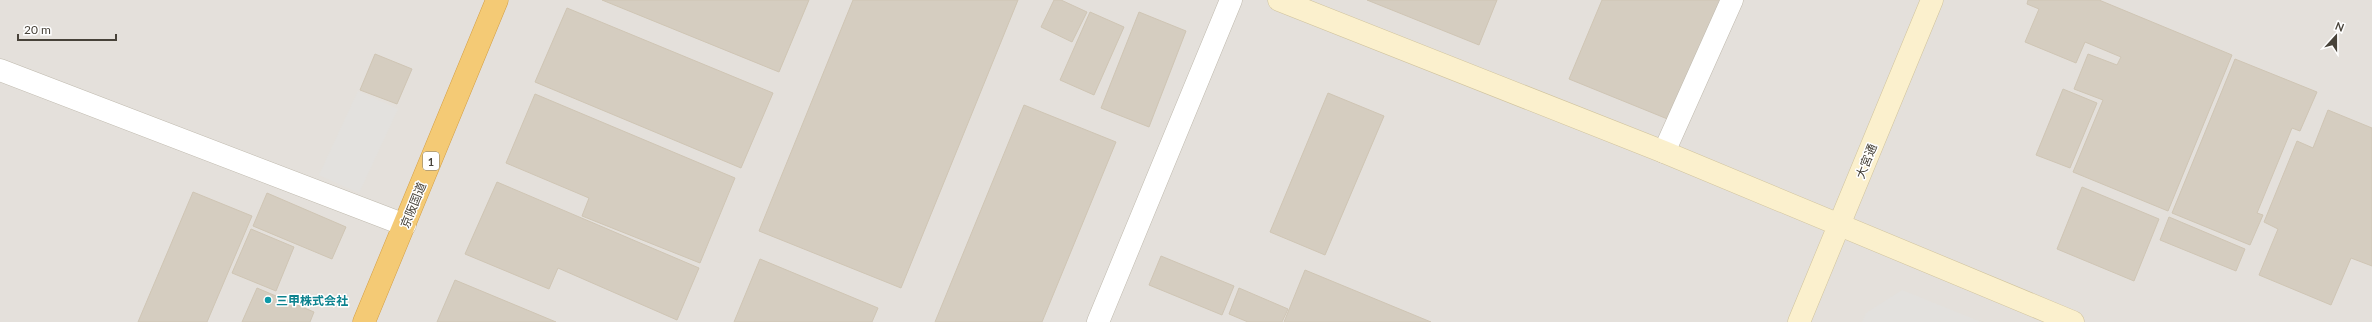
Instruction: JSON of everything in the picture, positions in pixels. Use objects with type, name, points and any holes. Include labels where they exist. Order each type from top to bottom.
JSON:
[{"type":"highway","name":"京阪国道","points":[[364,322],[497,0]]},
{"type":"street","points":[[1098,322],[1231,0]]},
{"type":"street","points":[[1279,0],[1664,152],[2073,322]]},
{"type":"street","points":[[1664,152],[1732,0]]},
{"type":"street","name":"大宮通","points":[[1799,322],[1932,0]]},
{"type":"street","points":[[0,70],[405,225]]},
{"type":"shaded area","points":[[0,0],[2372,0],[2372,322],[0,322]]},
{"type":"shaded area","points":[[358,91],[398,109],[359,193],[319,175]]},
{"type":"shaded area","points":[[1902,290],[1981,322],[1862,322],[1866,313]]},
{"type":"building","points":[[602,0],[809,0],[779,72]]},
{"type":"building","points":[[853,0],[1018,0],[901,288],[759,231]]},
{"type":"building","points":[[1054,0],[1061,0],[1087,12],[1072,42],[1041,27]]},
{"type":"building","points":[[1367,0],[1497,0],[1479,45]]},
{"type":"building","points":[[1602,0],[1722,0],[1670,120],[1569,79]]},
{"type":"building","points":[[2028,0],[2099,0],[2232,55],[2168,211],[2073,172],[2103,100],[2074,89],[2088,54],[2117,65],[2121,57],[2085,42],[2076,63],[2025,42],[2039,9],[2027,4]]},
{"type":"building","points":[[567,8],[773,93],[741,168],[535,82]]},
{"type":"building","points":[[1090,12],[1124,27],[1094,95],[1060,80]]},
{"type":"building","points":[[1139,12],[1186,31],[1149,127],[1101,108]]},
{"type":"building","points":[[375,54],[412,69],[397,104],[360,90]]},
{"type":"building","points":[[2235,59],[2317,92],[2300,131],[2292,128],[2257,213],[2263,215],[2250,245],[2172,213]]},
{"type":"building","points":[[2063,89],[2097,103],[2070,168],[2036,155]]},
{"type":"building","points":[[1328,93],[1384,116],[1325,255],[1270,232]]},
{"type":"building","points":[[535,94],[735,178],[700,263],[582,216],[589,198],[506,163]]},
{"type":"building","points":[[1024,105],[1116,142],[1042,322],[935,322]]},
{"type":"building","points":[[2328,110],[2372,128],[2372,266],[2351,258],[2331,305],[2259,275],[2278,229],[2264,222],[2297,141],[2313,148]]},
{"type":"building","points":[[497,182],[699,268],[677,320],[558,268],[549,289],[465,254]]},
{"type":"building","points":[[2082,187],[2159,219],[2134,281],[2057,249]]},
{"type":"building","points":[[193,192],[252,216],[207,322],[138,322]]},
{"type":"building","points":[[267,193],[346,227],[332,259],[253,226]]},
{"type":"building","points":[[2169,217],[2245,249],[2236,271],[2160,240]]},
{"type":"building","points":[[251,229],[294,247],[276,291],[232,273]]},
{"type":"building","points":[[1161,256],[1234,286],[1222,315],[1149,285]]},
{"type":"building","points":[[760,259],[878,308],[872,322],[734,322]]},
{"type":"building","points":[[1305,270],[1431,322],[1284,322]]},
{"type":"building","points":[[455,280],[556,322],[437,322]]},
{"type":"building","name":"三甲株式会社","points":[[257,288],[314,312],[310,322],[242,322]]},
{"type":"building","points":[[1239,288],[1288,309],[1282,322],[1248,322],[1229,314]]},
{"type":"place","name":"三甲株式会社","points":[[268,300]]}]
